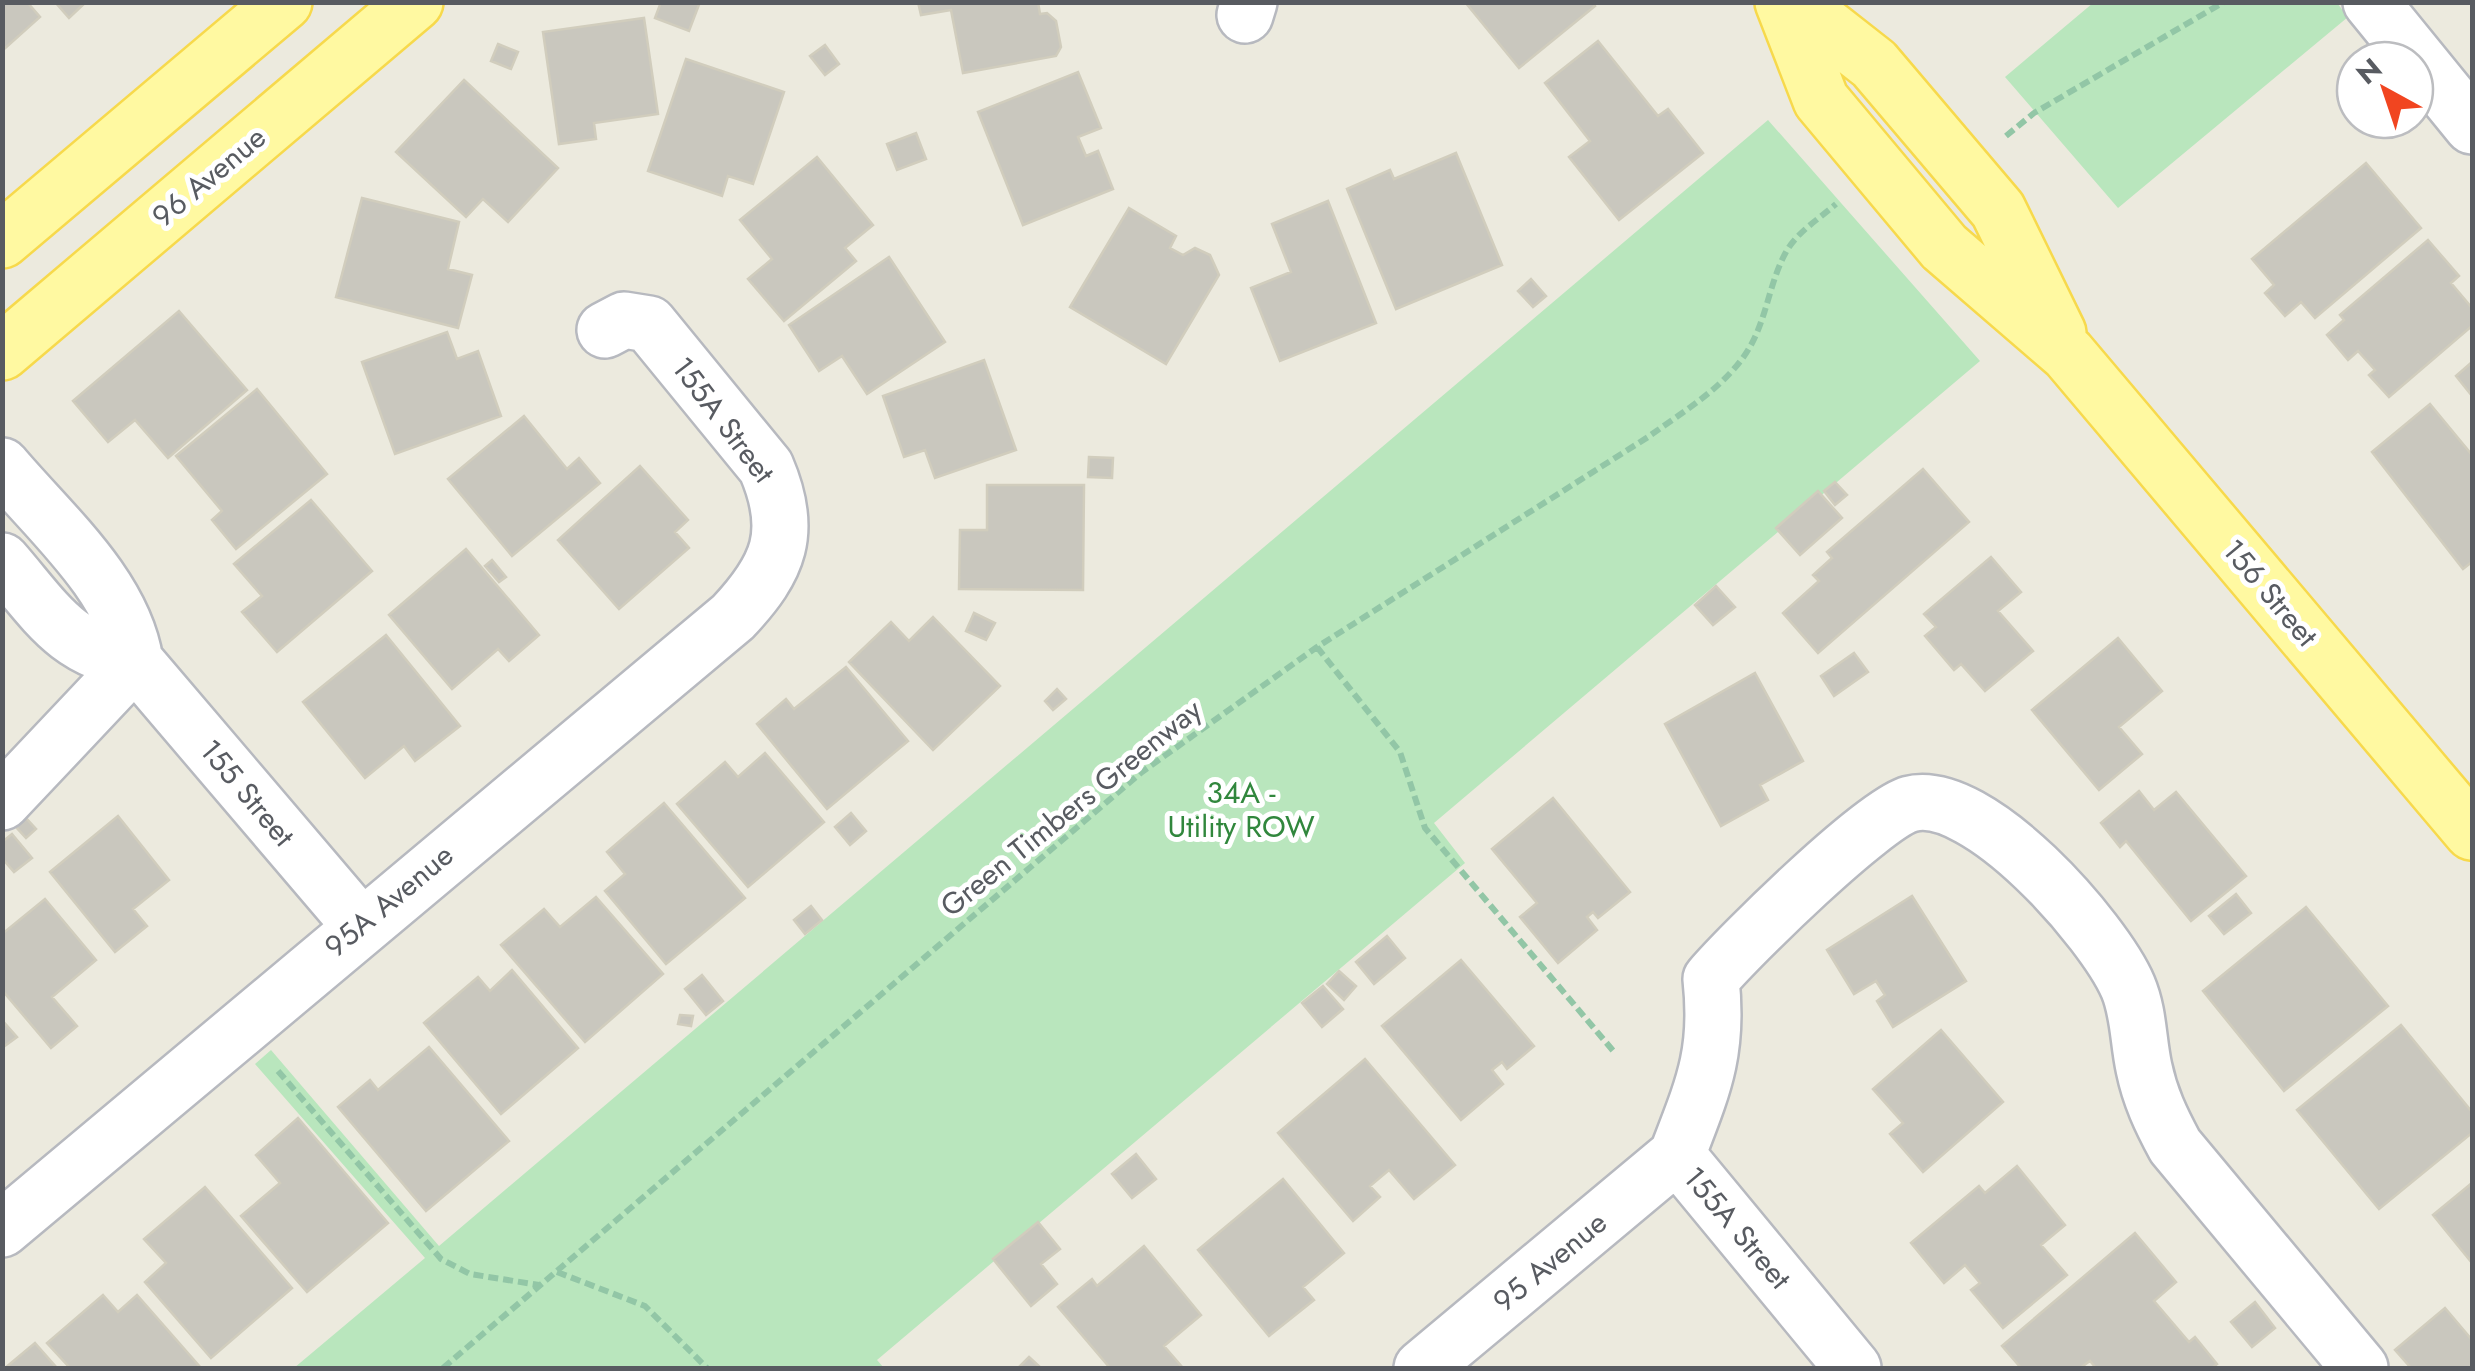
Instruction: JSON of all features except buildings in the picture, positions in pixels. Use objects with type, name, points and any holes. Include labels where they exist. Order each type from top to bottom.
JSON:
[{"type":"main road","points":[[2,240],[284,2]]},
{"type":"main road","name":"96 Avenue","points":[[2,352],[415,2]]},
{"type":"main road","name":"156 Street","points":[[1783,2],[1821,100],[1944,246],[2068,354],[2472,832]]},
{"type":"main road","name":"156 Street","points":[[1795,2],[1874,64],[1998,210],[2068,354]]},
{"type":"street","points":[[2372,2],[2472,126]]},
{"type":"street","name":"155A Street","points":[[604,330],[624,320],[648,324],[766,467],[777,494],[780,546],[771,569]]},
{"type":"street","name":"155 Street","points":[[2,466],[109,596],[131,638],[135,661],[360,925]]},
{"type":"street","points":[[2,561],[50,616],[86,649],[135,661],[2,802]]},
{"type":"street","name":"95A Avenue","points":[[2,1229],[732,617],[771,569]]},
{"type":"street","name":"155A Street","points":[[1853,1368],[1677,1155],[1708,1073],[1716,1028],[1711,979],[1744,941],[1874,826],[1910,804],[1948,806],[2021,854],[2071,905],[2128,986],[2152,1103],[2175,1146],[2360,1368]]},
{"type":"street","name":"95 Avenue","points":[[1422,1368],[1677,1155]]},
{"type":"path","points":[[1995,144],[2034,114],[2224,2]]},
{"type":"path","name":"Green Timbers Greenway","points":[[443,1368],[1142,772],[1317,647],[1648,437],[1731,373],[1761,322],[1786,252],[1802,232],[1846,195]]},
{"type":"path","points":[[1317,647],[1400,752],[1425,828],[1615,1052]]},
{"type":"path","points":[[267,1058],[441,1260],[470,1274],[541,1285]]},
{"type":"path","points":[[556,1271],[645,1306],[708,1368]]},
{"type":"green space","points":[[2093,3],[2337,3],[2348,17],[2118,208],[2005,77]]},
{"type":"green space","name":"34A - Utility ROW","points":[[1768,120],[1980,361],[1434,823],[1465,863],[877,1360],[884,1368],[294,1368],[425,1258],[255,1064],[271,1050],[439,1246]]}]
